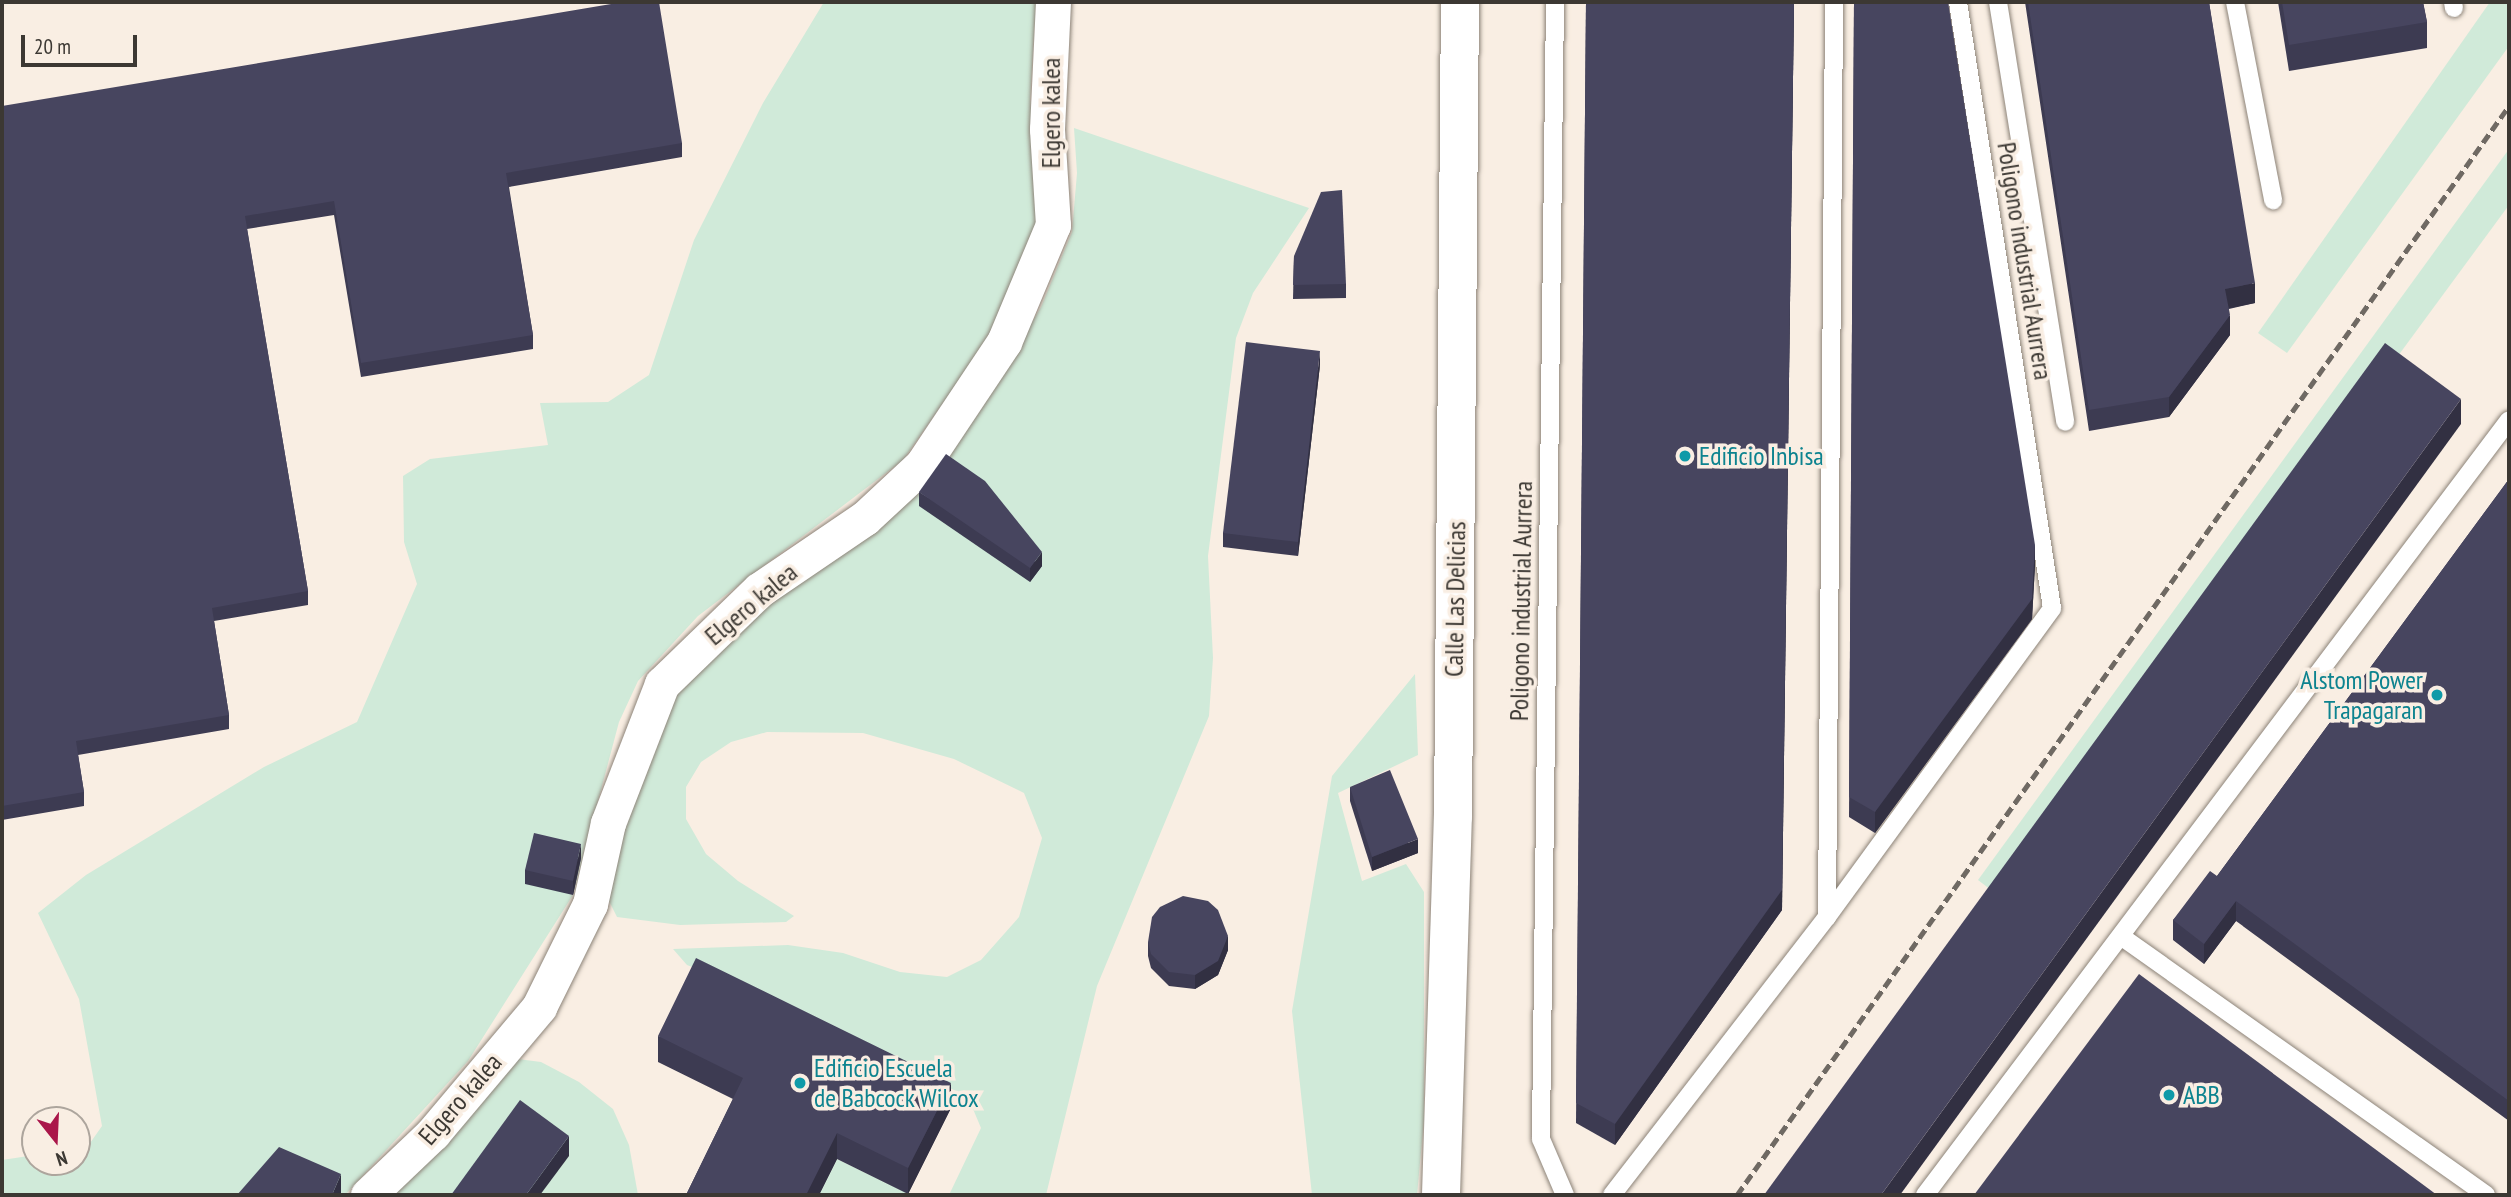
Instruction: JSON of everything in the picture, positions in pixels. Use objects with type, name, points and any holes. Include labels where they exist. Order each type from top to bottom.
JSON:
[{"type":"street","name":"Elgero kalea","points":[[368,1195],[433,1133],[539,1007],[590,904],[607,823],[662,684],[759,590],[865,518],[922,465],[1004,342],[1053,225],[1047,129],[1053,2]]},
{"type":"street","name":"Calle Las Delicias","points":[[1441,1195],[1453,817],[1460,2]]},
{"type":"lane","name":"Poligono industrial Aurrera","points":[[1555,2],[1541,1139],[1565,1195]]},
{"type":"lane","points":[[1827,917],[1834,2]]},
{"type":"lane","name":"Poligono industrial Aurrera","points":[[1612,1195],[1827,917],[2052,608],[1958,2]]},
{"type":"lane","points":[[1998,2],[2065,422]]},
{"type":"lane","points":[[2235,2],[2273,200]]},
{"type":"lane","points":[[1925,1195],[2509,420]]},
{"type":"lane","points":[[2122,937],[2486,1195]]},
{"type":"green space","points":[[824,2],[1036,2],[1030,99],[1040,197],[1036,229],[1026,262],[983,346],[903,460],[698,616],[638,681],[619,722],[573,895],[468,1061],[345,1195],[2,1195],[2,1160],[21,1157],[21,1176],[91,1176],[91,1142],[102,1126],[79,999],[38,913],[86,875],[264,767],[357,722],[417,584],[404,542],[403,476],[430,459],[548,445],[540,403],[608,402],[649,375],[694,240],[763,103]]},
{"type":"green space","points":[[2490,2],[2509,2],[2509,46],[2287,353],[2258,333]]},
{"type":"green space","points":[[1074,128],[1309,208],[1253,293],[1236,338],[1208,556],[1213,658],[1209,716],[1097,986],[1046,1195],[949,1195],[981,1128],[968,1097],[751,990],[687,965],[673,949],[788,945],[843,953],[900,972],[947,977],[981,960],[1019,917],[1042,838],[1024,793],[954,759],[863,733],[767,732],[731,742],[701,762],[686,787],[686,819],[706,854],[738,881],[794,916],[786,922],[680,925],[617,917],[605,893],[613,853],[665,716],[683,682],[759,609],[941,458],[978,414],[1041,307],[1072,232],[1077,173]]},
{"type":"green space","points":[[2509,149],[2509,205],[2000,897],[1978,880]]},
{"type":"green space","points":[[1415,674],[1418,755],[1338,793],[1362,881],[1406,864],[1424,892],[1424,1120],[1417,1195],[1312,1195],[1292,1011],[1332,776]]},
{"type":"green space","points":[[518,1059],[541,1062],[579,1082],[613,1109],[629,1145],[638,1195],[384,1195]]},
{"type":"green space","points":[[837,1159],[911,1195],[819,1195]]},
{"type":"building","points":[[623,2],[659,2],[682,143],[506,173],[533,335],[361,363],[334,201],[245,216],[308,591],[212,608],[229,715],[76,741],[84,792],[2,806],[2,106]]},
{"type":"building","name":"Edificio Inbisa","points":[[1586,2],[1794,2],[1782,890],[1615,1124],[1576,1103]]},
{"type":"building","points":[[1854,2],[1948,2],[2035,545],[2032,599],[1875,812],[1849,797]]},
{"type":"building","points":[[2028,2],[2209,2],[2255,283],[2225,289],[2230,315],[2169,397],[2089,410]]},
{"type":"building","points":[[2282,2],[2423,2],[2427,22],[2289,45]]},
{"type":"building","points":[[1342,190],[1346,284],[1293,285],[1294,256],[1321,192]]},
{"type":"building","points":[[1246,342],[1320,351],[1298,542],[1223,533]]},
{"type":"building","points":[[2385,343],[2461,399],[1881,1195],[1764,1195]]},
{"type":"building","points":[[946,454],[985,481],[1042,552],[1030,568],[919,492]]},
{"type":"building","name":"Alstom Power Trapagaran","points":[[2509,479],[2509,1101],[2236,901],[2204,944],[2173,920],[2210,871],[2217,876]]},
{"type":"building","points":[[1390,770],[1418,839],[1372,857],[1350,787]]},
{"type":"building","points":[[534,833],[581,844],[573,881],[525,870]]},
{"type":"building","points":[[1183,896],[1208,901],[1218,910],[1228,936],[1218,961],[1195,975],[1169,972],[1151,954],[1148,942],[1152,917],[1160,907]]},
{"type":"building","name":"Edificio Escuela de Babcock Wilcox","points":[[696,958],[951,1083],[908,1168],[837,1133],[806,1195],[686,1195],[743,1078],[658,1036]]},
{"type":"building","name":"ABB","points":[[2139,974],[2437,1195],[1974,1195]]},
{"type":"building","points":[[520,1100],[569,1136],[526,1195],[451,1195]]},
{"type":"building","points":[[279,1147],[341,1174],[332,1195],[237,1195]]},
{"type":"railway","points":[[1737,1195],[2509,106]]},
{"type":"place","name":"Edificio Inbisa","points":[[1685,456]]},
{"type":"place","name":"Alstom Power Trapagaran","points":[[2437,695]]},
{"type":"place","name":"Edificio Escuela de Babcock Wilcox","points":[[800,1083]]},
{"type":"place","name":"ABB","points":[[2169,1095]]}]
